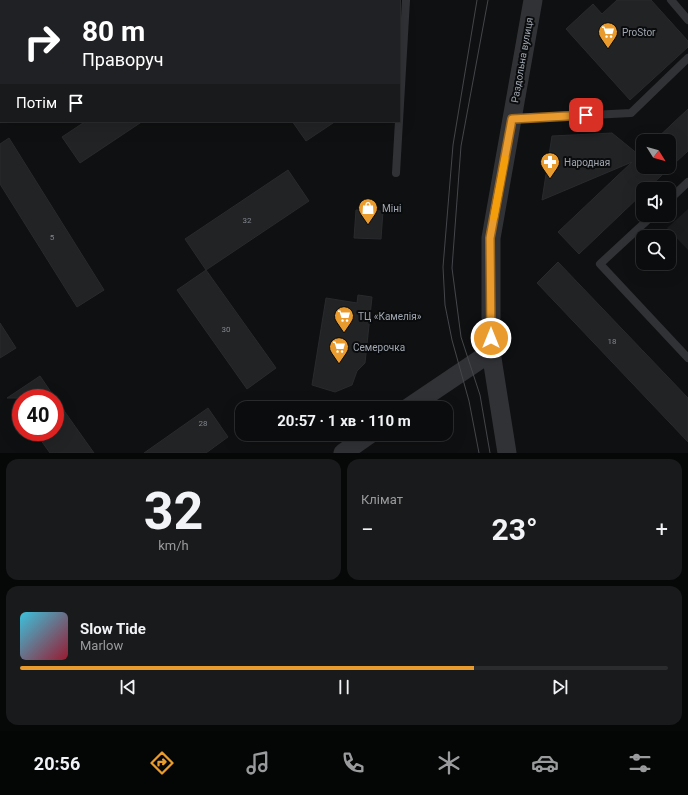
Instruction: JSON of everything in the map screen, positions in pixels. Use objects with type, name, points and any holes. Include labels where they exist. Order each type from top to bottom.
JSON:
[{"type":"street","name":"Раздольна вулиця","points":[[507,453],[491,352],[490,238],[533,0]]},
{"type":"street","points":[[418,401],[491,352]]},
{"type":"street","points":[[343,453],[360,441]]},
{"type":"lane","points":[[400,104],[406,0]]},
{"type":"lane","points":[[671,0],[688,20]]},
{"type":"lane","points":[[512,119],[631,113],[688,58]]},
{"type":"lane","points":[[396,173],[399,122]]},
{"type":"lane","points":[[676,193],[688,182]]},
{"type":"lane","points":[[645,222],[600,264],[688,358]]},
{"type":"shaded area","points":[[688,209],[688,250],[676,237],[676,230],[669,230],[667,228],[674,222],[676,222],[676,220]]},
{"type":"building","points":[[617,0],[651,0],[688,41],[688,47],[630,100],[566,29],[593,4],[602,14]]},
{"type":"building","points":[[688,109],[688,151],[676,162],[676,134],[661,134]]},
{"type":"building","points":[[84,122],[142,122],[80,163],[62,137]]},
{"type":"building","points":[[293,122],[334,122],[306,141]]},
{"type":"building","points":[[612,133],[636,153],[636,174],[663,174],[655,182],[636,182],[636,200],[579,254],[558,232],[632,162],[542,200],[552,136]]},
{"type":"building","points":[[9,138],[104,290],[77,307],[0,184],[0,144]]},
{"type":"building","points":[[288,170],[309,201],[206,270],[185,239]]},
{"type":"building","name":"Міні","points":[[356,210],[383,211],[381,239],[354,238]]},
{"type":"building","points":[[558,262],[688,398],[688,442],[537,283]]},
{"type":"building","points":[[206,270],[276,368],[247,389],[177,290]]},
{"type":"building","name":"ТЦ «Камелія»","points":[[358,295],[372,297],[365,363],[357,371],[352,385],[335,392],[312,385],[326,298],[357,303]]},
{"type":"building","points":[[0,323],[16,348],[0,358]]},
{"type":"building","points":[[40,376],[49,389],[20,389]]},
{"type":"building","points":[[208,408],[228,437],[206,453],[144,453]]},
{"type":"building","points":[[64,411],[94,453],[50,453],[41,441],[64,441]]},
{"type":"tram line","points":[[477,0],[453,145],[443,267],[445,305],[452,340],[469,401],[479,453]]},
{"type":"tram line","points":[[488,0],[461,146],[452,268],[461,337],[480,395],[490,453]]},
{"type":"slow traffic","points":[[494,217],[505,159]]},
{"type":"place","name":"ProStor","points":[[608,49]]},
{"type":"place","name":"Народная","points":[[550,179]]},
{"type":"place","name":"Міні","points":[[368,225]]},
{"type":"place","name":"ТЦ «Камелія»","points":[[344,333]]},
{"type":"place","name":"Семерочка","points":[[339,364]]},
{"type":"route","points":[[491,338],[490,238],[512,119],[586,115]]}]
